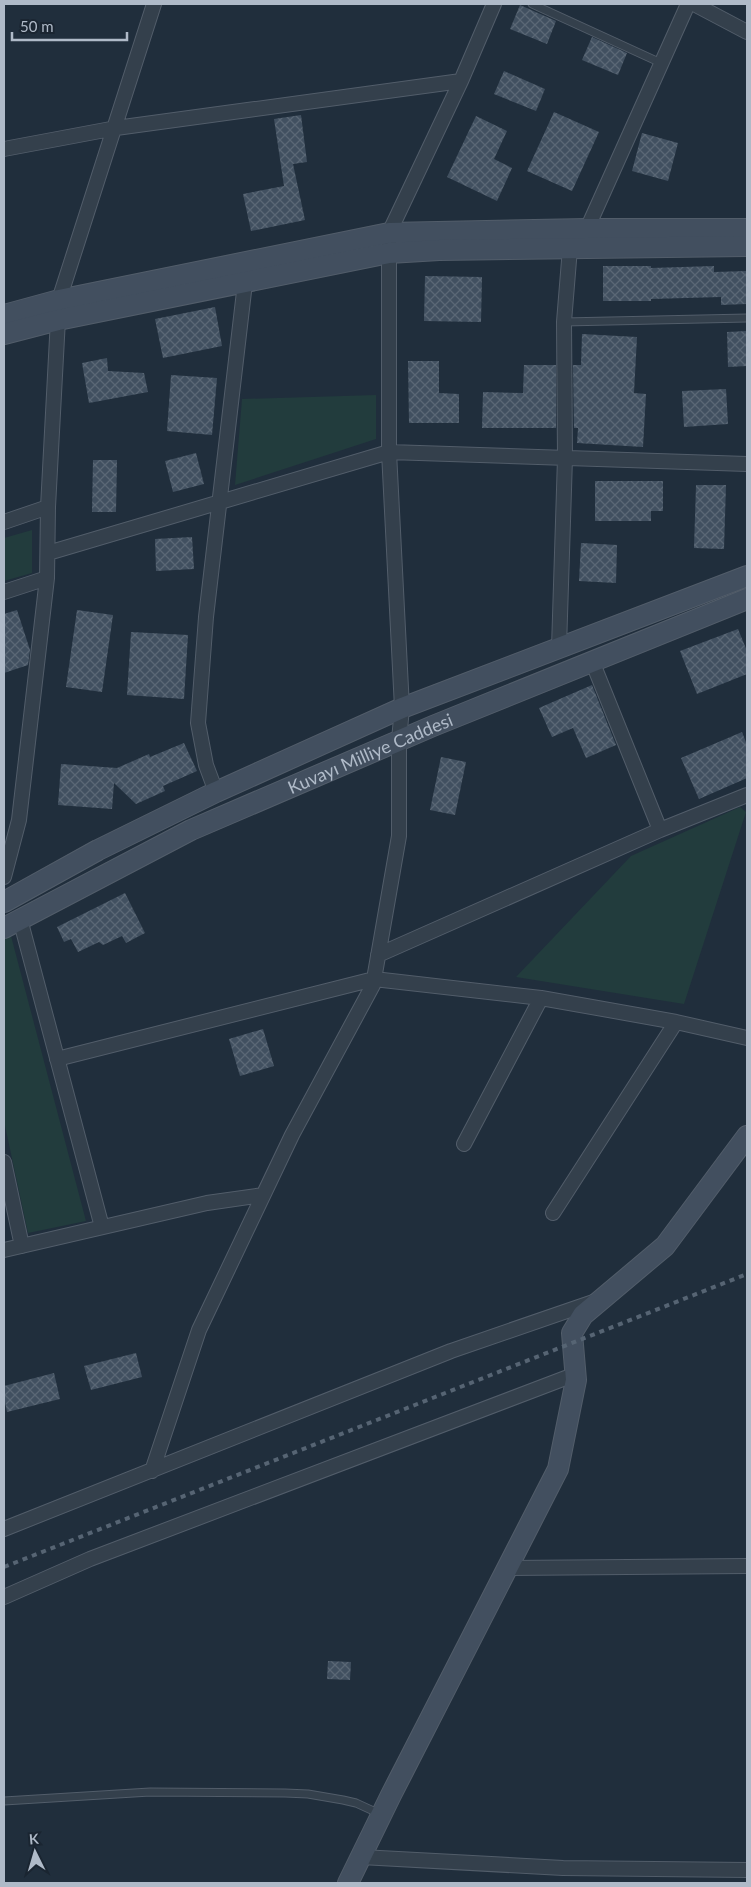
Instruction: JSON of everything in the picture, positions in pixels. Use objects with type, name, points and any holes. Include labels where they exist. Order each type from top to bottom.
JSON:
[{"type":"street","points":[[4,877],[19,820],[47,578],[48,507],[60,300],[154,4]]},
{"type":"street","points":[[152,1471],[198,1330],[292,1135],[373,985],[399,836],[399,740],[402,708],[389,452],[389,233],[461,81],[494,4]]},
{"type":"street","points":[[587,229],[688,4]]},
{"type":"street","points":[[694,4],[747,32]]},
{"type":"street","points":[[4,149],[116,128],[461,81]]},
{"type":"street","points":[[4,315],[60,300],[389,233],[587,229],[747,229]]},
{"type":"street","points":[[4,334],[58,320],[389,253],[439,250],[747,246]]},
{"type":"street","points":[[559,648],[565,458],[564,322],[570,248]]},
{"type":"street","points":[[216,792],[206,765],[198,723],[206,617],[245,283]]},
{"type":"street","points":[[48,553],[389,452],[747,464]]},
{"type":"street","points":[[4,522],[48,507]]},
{"type":"street","name":"Kuvayı Milliye Caddesi","points":[[4,902],[98,850],[216,792],[402,708],[747,576]]},
{"type":"street","points":[[4,592],[47,578]]},
{"type":"street","name":"Kuvayı Milliye Caddesi","points":[[12,923],[191,830],[399,740],[747,599]]},
{"type":"street","points":[[592,661],[660,830]]},
{"type":"street","points":[[378,955],[660,830],[747,796]]},
{"type":"street","points":[[4,825],[19,820]]},
{"type":"street","points":[[12,923],[57,1059],[102,1227]]},
{"type":"street","points":[[57,1059],[374,979],[541,998],[676,1022],[747,1038]]},
{"type":"street","points":[[464,1144],[541,998]]},
{"type":"street","points":[[553,1212],[676,1022]]},
{"type":"street","points":[[348,1883],[558,1469],[576,1380],[572,1334],[583,1315],[665,1246],[747,1136]]},
{"type":"street","points":[[4,1162],[22,1246]]},
{"type":"street","points":[[4,1250],[207,1203],[263,1195]]},
{"type":"street","points":[[4,1529],[451,1351],[599,1300]]},
{"type":"street","points":[[4,1597],[90,1559],[576,1374]]},
{"type":"street","points":[[507,1568],[747,1566]]},
{"type":"street","points":[[361,1857],[720,1876],[747,1870]]},
{"type":"lane","points":[[532,4],[661,63]]},
{"type":"lane","points":[[564,322],[747,318]]},
{"type":"lane","points":[[4,1801],[150,1792],[293,1793],[356,1803],[381,1815]]},
{"type":"green space","points":[[376,395],[376,439],[235,485],[242,399]]},
{"type":"green space","points":[[32,530],[32,573],[4,581],[4,538]]},
{"type":"green space","points":[[740,807],[746,812],[684,1004],[516,977],[631,856]]},
{"type":"green space","points":[[11,936],[86,1221],[28,1233],[4,1121],[4,939]]},
{"type":"building","points":[[520,5],[556,21],[547,44],[510,29]]},
{"type":"building","points":[[592,37],[627,53],[618,75],[582,60]]},
{"type":"building","points":[[504,71],[545,89],[536,111],[494,94]]},
{"type":"building","points":[[554,112],[599,132],[572,191],[527,171]]},
{"type":"building","points":[[301,115],[307,162],[293,164],[305,220],[251,231],[243,194],[284,186],[274,119]]},
{"type":"building","points":[[476,116],[507,131],[494,159],[512,168],[497,201],[447,177]]},
{"type":"building","points":[[642,133],[678,143],[668,181],[632,171]]},
{"type":"building","points":[[603,266],[651,266],[651,268],[714,266],[714,272],[747,271],[747,304],[721,305],[721,297],[651,299],[651,301],[603,301]]},
{"type":"building","points":[[425,276],[482,277],[481,322],[424,321]]},
{"type":"building","points":[[215,307],[222,346],[163,358],[155,319]]},
{"type":"building","points":[[747,331],[747,366],[728,367],[727,332]]},
{"type":"building","points":[[582,334],[637,337],[634,393],[646,394],[643,447],[577,443],[578,428],[574,428],[573,365],[581,365]]},
{"type":"building","points":[[107,358],[108,371],[144,373],[148,392],[89,403],[82,363]]},
{"type":"building","points":[[408,361],[439,361],[439,393],[459,394],[459,423],[409,423]]},
{"type":"building","points":[[524,365],[556,365],[556,428],[482,428],[483,392],[523,393]]},
{"type":"building","points":[[171,375],[217,378],[212,435],[167,431]]},
{"type":"building","points":[[726,389],[728,424],[684,427],[682,391]]},
{"type":"building","points":[[196,453],[204,484],[173,492],[165,461]]},
{"type":"building","points":[[93,460],[117,460],[116,512],[92,512]]},
{"type":"building","points":[[595,481],[663,481],[663,511],[651,511],[651,521],[595,521]]},
{"type":"building","points":[[696,485],[726,485],[724,549],[694,548]]},
{"type":"building","points":[[192,537],[194,569],[156,571],[155,539]]},
{"type":"building","points":[[581,543],[617,545],[616,583],[579,581]]},
{"type":"building","points":[[17,610],[30,650],[28,665],[4,673],[4,614]]},
{"type":"building","points":[[77,610],[113,615],[102,692],[66,687]]},
{"type":"building","points":[[738,629],[747,651],[747,674],[697,694],[680,651]]},
{"type":"building","points":[[131,632],[188,635],[184,699],[127,695]]},
{"type":"building","points":[[592,685],[616,745],[586,758],[573,728],[552,737],[539,708]]},
{"type":"building","points":[[742,732],[747,745],[747,778],[699,799],[681,758]]},
{"type":"building","points":[[184,743],[197,771],[163,786],[165,791],[136,804],[114,783],[112,809],[58,805],[61,764],[117,768],[149,754],[150,757]]},
{"type":"building","points":[[441,757],[466,762],[455,815],[430,810]]},
{"type":"building","points":[[125,893],[145,933],[126,943],[122,936],[103,945],[99,942],[78,952],[71,939],[64,942],[57,927]]},
{"type":"building","points":[[263,1029],[274,1066],[240,1076],[229,1039]]},
{"type":"building","points":[[136,1353],[142,1377],[91,1390],[84,1366]]},
{"type":"building","points":[[54,1373],[60,1399],[7,1412],[4,1386]]},
{"type":"building","points":[[328,1661],[351,1662],[350,1680],[327,1679]]},
{"type":"railway","points":[[4,1567],[747,1274]]}]
